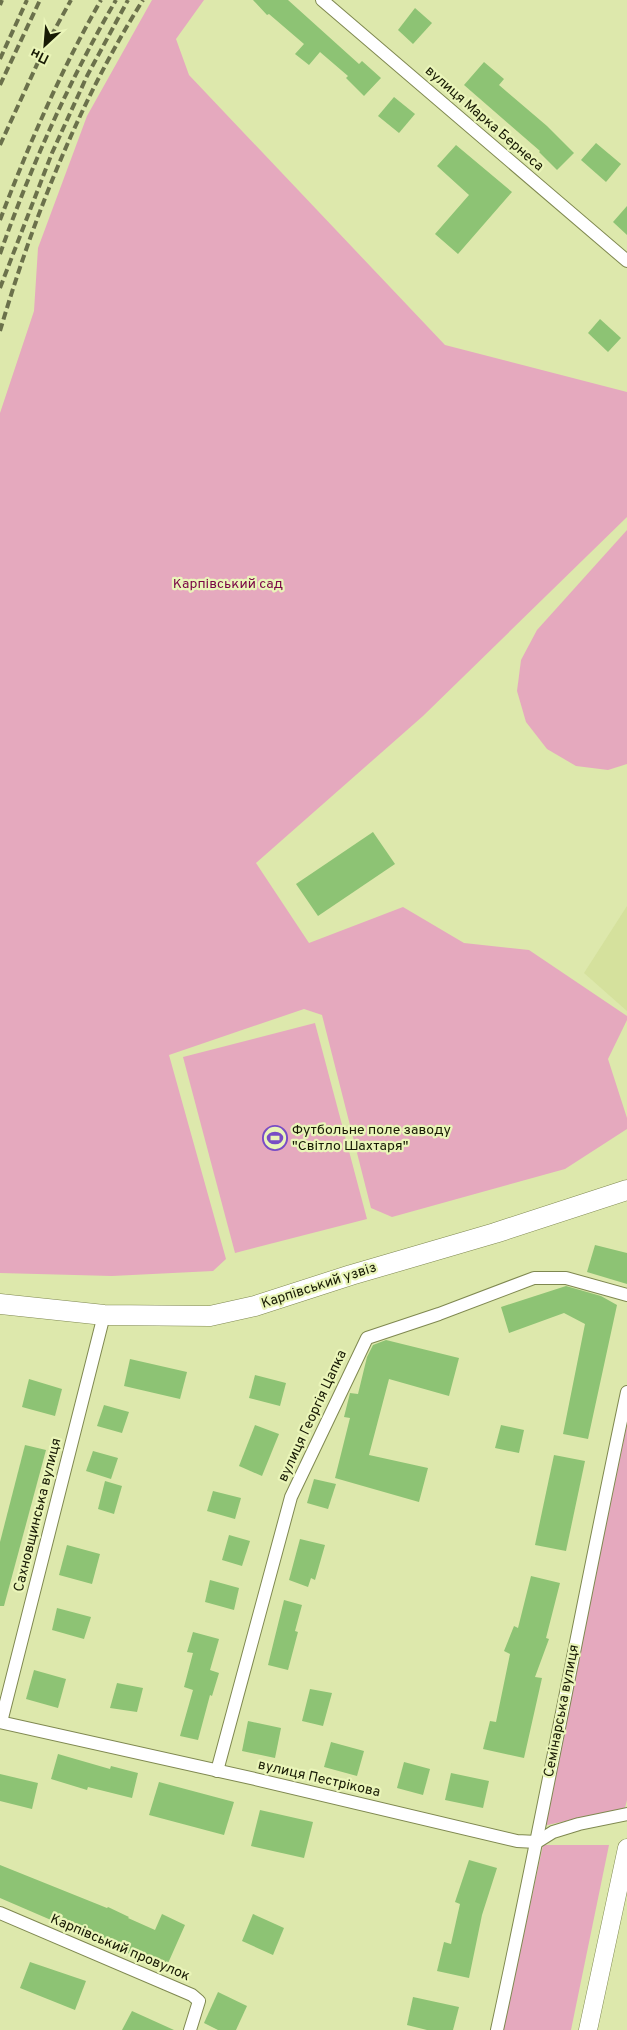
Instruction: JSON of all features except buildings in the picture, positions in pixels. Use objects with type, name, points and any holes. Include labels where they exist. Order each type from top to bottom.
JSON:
[{"type":"main road","name":"Карпівський узвіз","points":[[0,1304],[104,1315],[210,1316],[256,1306],[351,1275],[495,1233],[627,1190]]},
{"type":"main road","points":[[588,2030],[627,1848]]},
{"type":"street","name":"вулиця Марка Бернеса","points":[[322,0],[627,261]]},
{"type":"street","name":"вулиця Георгія Цапка","points":[[217,1771],[291,1497],[367,1338],[439,1314],[534,1278],[566,1278],[627,1295]]},
{"type":"street","name":"Сахновщинська вулиця","points":[[0,1722],[104,1315]]},
{"type":"street","name":"Семінарська вулиця","points":[[498,2030],[627,1392]]},
{"type":"street","name":"вулиця Пестрікова","points":[[0,1722],[517,1842],[537,1842]]},
{"type":"street","points":[[537,1842],[553,1832],[579,1824],[627,1814]]},
{"type":"street","name":"Карпівський провулок","points":[[0,1913],[192,1995],[198,2001],[190,2030]]},
{"type":"shaded area","points":[[627,906],[627,1011],[584,973]]},
{"type":"green space","name":"Карпівський сад","points":[[152,0],[204,0],[176,39],[189,75],[445,345],[627,392],[627,517],[423,716],[256,863],[309,943],[403,907],[464,943],[529,950],[627,1016],[627,1020],[608,1059],[627,1118],[627,1129],[565,1169],[392,1217],[371,1208],[322,1015],[304,1009],[169,1055],[226,1259],[213,1271],[112,1276],[0,1273],[0,413],[34,311],[38,248],[87,116]]},
{"type":"green space","points":[[627,530],[627,764],[608,770],[576,766],[547,749],[526,722],[517,691],[521,660],[537,630]]},
{"type":"green space","name":"Футбольне поле заводу \"Світло Шахтаря\"","points":[[315,1023],[367,1219],[235,1253],[183,1057]]},
{"type":"green space","points":[[627,1425],[627,1800],[625,1808],[543,1826]]},
{"type":"green space","points":[[543,1845],[609,1845],[571,2030],[503,2030]]},
{"type":"railway","points":[[0,5],[2,0]]},
{"type":"railway","points":[[0,59],[27,0]]},
{"type":"railway","points":[[0,85],[40,0]]},
{"type":"railway","points":[[0,145],[45,47],[71,0]]},
{"type":"railway","points":[[0,220],[46,108],[72,53],[101,0]]},
{"type":"railway","points":[[0,254],[52,124],[82,61],[116,0]]},
{"type":"railway","points":[[0,288],[52,153],[87,76],[128,0]]},
{"type":"railway","points":[[0,331],[28,245],[60,161],[98,79],[143,0]]},
{"type":"place","name":"Футбольне поле заводу \"Світло Шахтаря\"","points":[[275,1138]]}]
